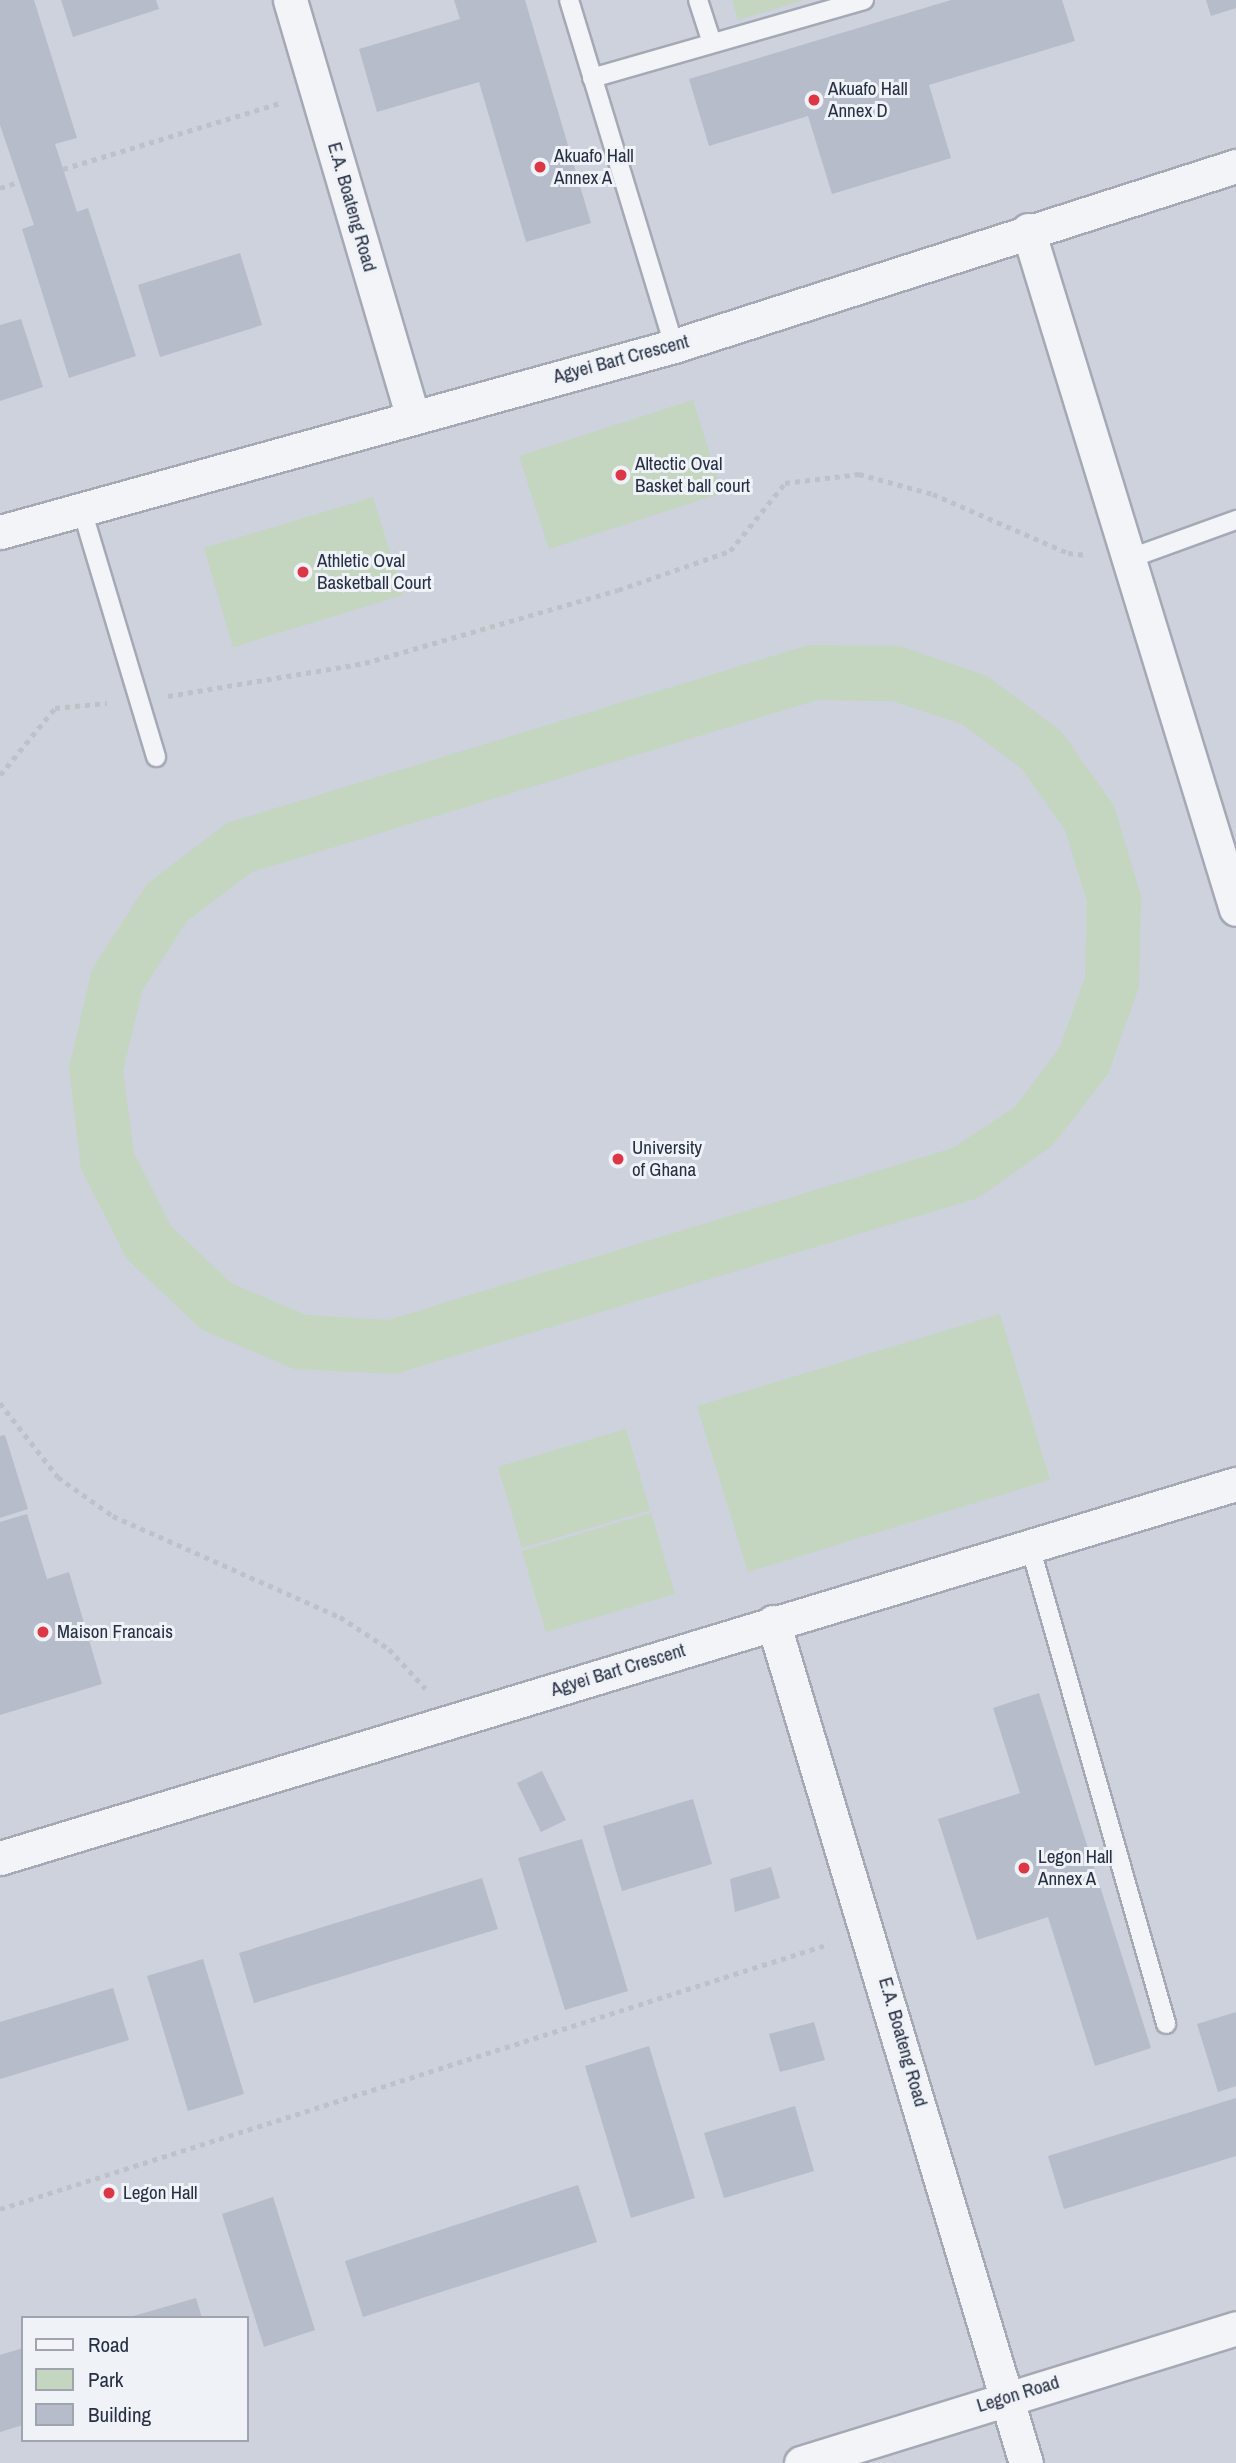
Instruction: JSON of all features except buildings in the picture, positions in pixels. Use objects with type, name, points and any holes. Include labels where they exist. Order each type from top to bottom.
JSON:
[{"type":"street","name":"E.A. Boateng Road","points":[[290,0],[412,414]]},
{"type":"street","name":"Agyei Bart Crescent","points":[[0,533],[412,414],[674,346],[1028,230],[1236,166]]},
{"type":"street","points":[[1028,230],[1131,558],[1236,909]]},
{"type":"street","name":"Agyei Bart Crescent","points":[[0,1858],[1236,1484]]},
{"type":"street","name":"E.A. Boateng Road","points":[[773,1622],[871,1931],[1026,2463]]},
{"type":"street","name":"Legon Road","points":[[801,2463],[1236,2328]]},
{"type":"lane","points":[[569,0],[674,346]]},
{"type":"lane","points":[[698,0],[712,43]]},
{"type":"lane","points":[[592,78],[864,0]]},
{"type":"lane","points":[[82,510],[156,757]]},
{"type":"lane","points":[[1131,558],[1236,520]]},
{"type":"lane","points":[[1030,1546],[1166,2024]]},
{"type":"path","points":[[63,169],[318,92]]},
{"type":"path","points":[[0,188],[18,182]]},
{"type":"path","points":[[0,775],[55,708],[139,699],[365,663],[618,590],[730,551],[785,483],[859,474],[933,494],[1068,553],[1131,558]]},
{"type":"path","points":[[0,1403],[58,1477],[113,1516],[340,1616],[389,1649],[454,1720]]},
{"type":"path","points":[[0,2209],[871,1931]]},
{"type":"shaded area","name":"University of Ghana","points":[[0,0],[1236,0],[1236,2463],[0,2463]]},
{"type":"green space","points":[[732,0],[804,0],[738,20]]},
{"type":"green space","name":"Altectic Oval Basket ball court","points":[[693,400],[722,493],[549,549],[519,456]]},
{"type":"green space","name":"Athletic Oval Basketball Court","points":[[373,497],[403,595],[233,647],[204,548]]},
{"type":"green space","points":[[809,645],[900,646],[987,676],[1061,731],[1114,806],[1141,895],[1139,987],[1108,1074],[1052,1146],[978,1198],[395,1374],[294,1369],[201,1329],[127,1259],[81,1169],[69,1068],[92,969],[147,884],[227,823]],"holes":[[[817,700],[892,701],[962,724],[1022,769],[1065,830],[1087,902],[1085,977],[1060,1047],[1015,1107],[953,1148],[388,1320],[306,1315],[231,1283],[171,1226],[134,1153],[123,1071],[142,991],[187,921],[252,872]]]},
{"type":"green space","points":[[1000,1314],[1050,1480],[748,1572],[697,1406]]},
{"type":"green space","points":[[626,1429],[650,1510],[522,1548],[498,1467]]},
{"type":"green space","points":[[651,1513],[675,1594],[546,1632],[522,1551]]},
{"type":"place","name":"Akuafo Hall Annex D","points":[[814,100]]},
{"type":"place","name":"Akuafo Hall Annex A","points":[[540,167]]},
{"type":"place","name":"Altectic Oval Basket ball court","points":[[621,475]]},
{"type":"place","name":"Athletic Oval Basketball Court","points":[[303,572]]},
{"type":"place","name":"University of Ghana","points":[[618,1159]]},
{"type":"place","name":"Maison Francais","points":[[43,1632]]},
{"type":"place","name":"Legon Hall Annex A","points":[[1024,1868]]},
{"type":"place","name":"Legon Hall","points":[[109,2193]]}]
